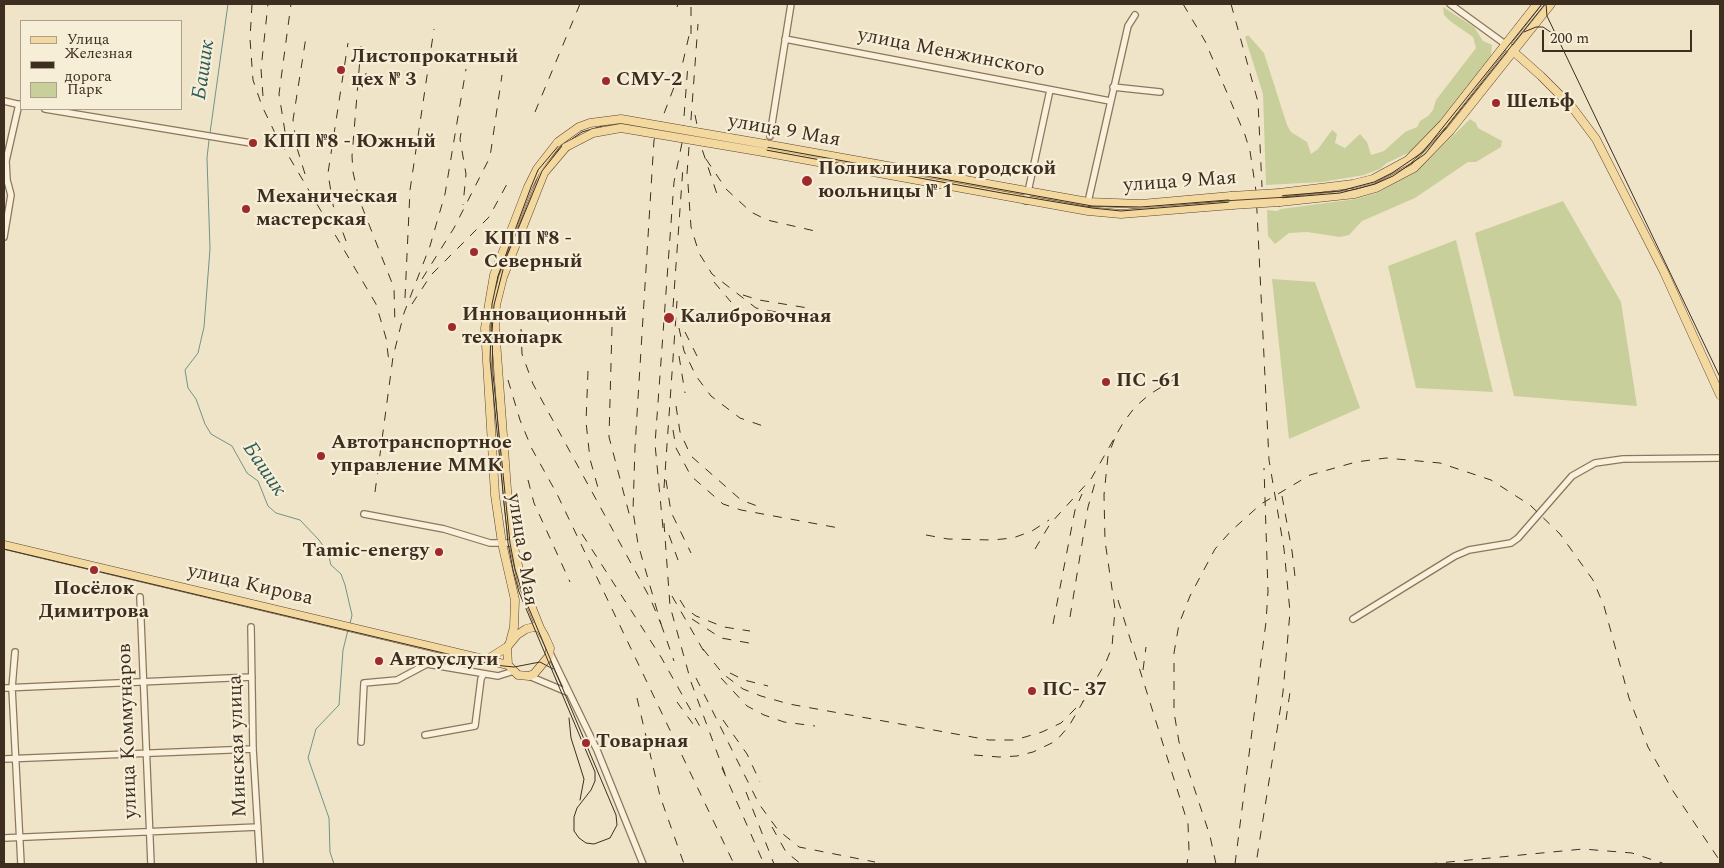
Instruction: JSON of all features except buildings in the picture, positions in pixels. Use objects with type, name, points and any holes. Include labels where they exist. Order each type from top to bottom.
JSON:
[{"type":"main road","name":"улица 9 Мая","points":[[540,628],[522,583],[513,543],[494,327],[496,305],[503,277],[544,173],[566,148],[592,133],[621,128],[764,148],[1088,202],[1141,204],[1279,193],[1353,184],[1373,179],[1408,160],[1430,139],[1537,4]]},
{"type":"main road","name":"улица 9 Мая","points":[[508,644],[514,627],[515,600],[502,543],[495,495],[485,351],[488,304],[494,276],[528,187],[537,169],[558,142],[579,127],[590,123],[621,119],[1026,201],[1121,214],[1280,202],[1355,194],[1376,188],[1414,168],[1450,131],[1551,4]]},
{"type":"main road","points":[[1505,44],[1572,106],[1596,139],[1664,272],[1720,395]]},
{"type":"main road","name":"улица Кирова","points":[[4,545],[488,659],[508,665],[518,675],[529,676]]},
{"type":"main road","points":[[488,659],[526,629],[540,628],[550,653],[538,670],[529,676]]},
{"type":"main road","points":[[508,644],[508,665]]},
{"type":"street","points":[[770,136],[791,4]]},
{"type":"street","points":[[1450,4],[1505,44]]},
{"type":"street","points":[[1088,202],[1128,26],[1135,15]]},
{"type":"street","name":"улица Менжинского","points":[[785,39],[1110,101]]},
{"type":"street","points":[[1113,87],[1160,92]]},
{"type":"street","points":[[1026,201],[1050,90]]},
{"type":"street","points":[[4,101],[20,104],[6,162],[11,207],[4,237]]},
{"type":"street","points":[[51,110],[251,143]]},
{"type":"street","points":[[1354,619],[1455,556],[1469,550],[1511,543],[1518,538],[1572,476],[1595,463],[1623,459],[1720,458]]},
{"type":"street","points":[[364,514],[444,529],[477,540],[513,543]]},
{"type":"street","name":"улица Коммунаров","points":[[140,597],[151,864]]},
{"type":"street","name":"Минская улица","points":[[251,627],[253,749],[260,864]]},
{"type":"street","points":[[15,652],[12,688],[21,864]]},
{"type":"street","points":[[550,653],[567,692],[597,750],[642,864]]},
{"type":"street","points":[[361,742],[364,683],[397,680],[427,664],[483,675],[498,676],[514,671]]},
{"type":"street","points":[[425,735],[475,726],[480,679],[483,675]]},
{"type":"street","points":[[4,688],[252,676]]},
{"type":"street","points":[[529,676],[567,692]]},
{"type":"street","points":[[4,759],[253,749]]},
{"type":"street","points":[[4,838],[258,827]]},
{"type":"green space","points":[[1443,7],[1474,27],[1483,41],[1492,45],[1491,56],[1429,135],[1414,150],[1387,163],[1380,169],[1364,175],[1322,182],[1266,185],[1263,94],[1245,37],[1248,35],[1264,53],[1287,125],[1291,132],[1307,142],[1311,154],[1318,149],[1332,130],[1337,134],[1335,143],[1345,148],[1360,134],[1367,142],[1371,155],[1384,151],[1405,132],[1417,127],[1420,121],[1428,116],[1433,110],[1436,100],[1476,48],[1473,37],[1444,15]]},
{"type":"green space","points":[[1470,119],[1476,123],[1478,128],[1502,141],[1501,147],[1476,162],[1468,162],[1415,198],[1362,221],[1349,235],[1340,237],[1307,232],[1289,233],[1275,244],[1268,236],[1267,210],[1277,211],[1356,199],[1377,193],[1417,171]]},
{"type":"green space","points":[[1563,201],[1621,302],[1637,406],[1514,396],[1475,233]]},
{"type":"green space","points":[[1456,240],[1493,392],[1416,388],[1388,266]]},
{"type":"green space","points":[[1272,279],[1315,282],[1360,408],[1289,439]]},
{"type":"waterway","name":"Башик","points":[[210,133],[228,4]]},
{"type":"waterway","name":"Башик","points":[[209,140],[207,158],[210,249],[204,327],[198,353],[185,370],[188,388],[196,399],[205,424],[211,434],[232,446],[247,473],[258,481],[268,506],[276,513],[300,520],[319,540],[328,553],[331,565],[341,574],[345,585],[352,615],[350,624]]},
{"type":"waterway","name":"Башик","points":[[334,864],[330,852],[329,818],[308,758],[316,729],[339,705],[343,650],[348,630]]},
{"type":"tram line","points":[[1542,4],[1423,152],[1392,173],[1374,182],[1340,191],[1141,207],[1092,206],[634,123],[606,123],[591,126],[571,135],[560,144],[538,170],[498,276],[492,304],[490,360],[508,543],[513,570],[519,592],[595,772],[595,781],[591,790],[577,808],[574,817],[574,831],[579,838],[586,843],[594,844],[610,838],[617,825],[616,815],[522,592],[515,569],[510,543],[493,374],[492,332],[494,305],[506,258],[542,171],[562,146],[582,132],[606,125],[634,126],[1002,193],[1121,211],[1340,193],[1375,184],[1393,176],[1425,154],[1545,4]]},
{"type":"tram line","points":[[1546,4],[1547,16],[1720,377]]},
{"type":"tram line","points":[[1524,32],[1536,27],[1543,27],[1555,35]]},
{"type":"tram line","points":[[4,549],[494,665],[514,667],[540,662],[553,669]]},
{"type":"tram line","points":[[569,718],[571,738],[584,779],[580,800]]},
{"type":"railway","points":[[252,4],[250,39],[253,80],[262,106],[275,133],[376,304],[386,338],[389,362]]},
{"type":"railway","points":[[263,96],[261,69],[268,4]]},
{"type":"railway","points":[[290,149],[286,138],[279,94],[291,4]]},
{"type":"railway","points":[[535,112],[580,4]]},
{"type":"railway","points":[[691,4],[691,34]]},
{"type":"railway","points":[[1183,4],[1205,41],[1245,135],[1250,151],[1256,191],[1269,460],[1284,549],[1290,612],[1283,692],[1256,864]]},
{"type":"railway","points":[[1231,4],[1258,102],[1262,187]]},
{"type":"railway","points":[[687,174],[698,24]]},
{"type":"railway","points":[[521,329],[522,354],[533,384],[650,598],[661,624],[638,544],[633,511],[635,447],[654,140],[682,66],[691,27]]},
{"type":"railway","points":[[405,298],[410,190],[434,29]]},
{"type":"railway","points":[[305,174],[297,148],[293,120],[306,37]]},
{"type":"railway","points":[[346,241],[333,205],[328,173],[348,43]]},
{"type":"railway","points":[[361,46],[352,156],[353,172],[359,199],[394,288],[395,326]]},
{"type":"railway","points":[[365,82],[369,47]]},
{"type":"railway","points":[[663,528],[655,444],[674,182],[682,143],[688,64]]},
{"type":"railway","points":[[375,492],[393,357],[404,313],[430,246],[445,194],[466,69]]},
{"type":"railway","points":[[422,279],[454,228],[490,157],[502,75]]},
{"type":"railway","points":[[695,115],[702,149],[717,194]]},
{"type":"railway","points":[[461,133],[460,139],[466,174],[463,205]]},
{"type":"railway","points":[[706,159],[726,189],[751,212],[767,220],[815,231]]},
{"type":"railway","points":[[673,307],[683,167]]},
{"type":"railway","points":[[412,304],[431,275],[489,217],[507,184]]},
{"type":"railway","points":[[688,184],[691,227],[699,253],[712,274],[756,308],[806,318]]},
{"type":"railway","points":[[714,282],[731,302]]},
{"type":"railway","points":[[743,295],[759,300],[808,308]]},
{"type":"railway","points":[[664,488],[677,301]]},
{"type":"railway","points":[[612,327],[609,437],[630,517]]},
{"type":"railway","points":[[679,328],[684,351],[696,376],[711,396],[740,418],[766,427]]},
{"type":"railway","points":[[685,332],[697,356]]},
{"type":"railway","points":[[679,356],[685,393]]},
{"type":"railway","points":[[588,371],[586,422],[590,459],[600,495]]},
{"type":"railway","points":[[1035,549],[1050,524],[1091,479],[1123,423],[1135,407],[1150,394],[1183,374]]},
{"type":"railway","points":[[508,380],[520,420],[532,449],[557,494],[734,864]]},
{"type":"railway","points":[[676,406],[680,432],[691,456],[741,500],[760,507]]},
{"type":"railway","points":[[673,430],[676,448],[691,476],[723,504],[741,510],[839,528]]},
{"type":"railway","points":[[974,755],[1017,756],[1033,752],[1056,741],[1069,726],[1106,662],[1112,647],[1115,609],[1105,541],[1104,495],[1108,456],[1116,435]]},
{"type":"railway","points":[[1216,864],[1210,836],[1179,742],[1174,712],[1174,653],[1179,624],[1190,596],[1215,549],[1231,531],[1261,504],[1310,475],[1356,462],[1386,458],[1440,463],[1491,480],[1530,505],[1560,534],[1593,580],[1604,606],[1629,698],[1648,747],[1673,791],[1720,861]]},
{"type":"railway","points":[[1235,864],[1266,622],[1268,591],[1264,468]]},
{"type":"railway","points":[[1070,617],[1088,507],[1097,476]]},
{"type":"railway","points":[[528,480],[534,503],[570,582]]},
{"type":"railway","points":[[666,480],[671,512],[691,553]]},
{"type":"railway","points":[[1053,624],[1075,510],[1082,494]]},
{"type":"railway","points":[[1282,496],[1296,585]]},
{"type":"railway","points":[[926,535],[948,539],[992,540],[1013,538],[1032,531],[1049,520]]},
{"type":"railway","points":[[664,523],[670,606],[691,682],[725,774]]},
{"type":"railway","points":[[582,534],[661,657],[703,732]]},
{"type":"railway","points":[[669,535],[678,560]]},
{"type":"railway","points":[[672,596],[706,655]]},
{"type":"railway","points":[[680,600],[685,608],[696,616],[724,627],[750,631]]},
{"type":"railway","points":[[1118,600],[1188,824],[1189,850],[1187,864]]},
{"type":"railway","points":[[692,619],[721,638],[749,643]]},
{"type":"railway","points":[[661,624],[674,661]]},
{"type":"railway","points":[[1143,670],[1146,647]]},
{"type":"railway","points":[[703,649],[723,674],[743,689],[761,696],[789,704],[989,740],[1015,740],[1042,732],[1061,723],[1083,701]]},
{"type":"railway","points":[[730,673],[744,680],[768,686]]},
{"type":"railway","points":[[696,678],[759,804],[778,830],[799,847],[875,862]]},
{"type":"railway","points":[[721,678],[747,706],[764,715],[784,722],[815,726]]},
{"type":"railway","points":[[1286,720],[1291,685]]},
{"type":"railway","points":[[637,698],[660,796],[684,864]]},
{"type":"railway","points":[[677,702],[693,724]]},
{"type":"railway","points":[[723,720],[747,754],[760,782]]},
{"type":"railway","points":[[722,768],[764,864]]},
{"type":"railway","points":[[746,792],[774,864]]},
{"type":"railway","points":[[772,827],[786,852],[801,864]]},
{"type":"railway","points":[[1428,864],[1583,849],[1632,853],[1665,864]]},
{"type":"place","name":"Листопрокатный цех № 3","points":[[341,70]]},
{"type":"place","name":"СМУ-2","points":[[606,81]]},
{"type":"place","name":"Шельф","points":[[1496,103]]},
{"type":"place","name":"КПП №8 - Южный","points":[[253,143]]},
{"type":"place","name":"Поликлиника городской юольницы № 1","points":[[807,181]]},
{"type":"place","name":"Механическая мастерская","points":[[246,209]]},
{"type":"place","name":"КПП №8 - Северный","points":[[474,252]]},
{"type":"place","name":"Калибровочная","points":[[669,318]]},
{"type":"place","name":"Инновационный технопарк","points":[[452,327]]},
{"type":"place","name":"ПС -61","points":[[1106,382]]},
{"type":"place","name":"Автотранспортное управление ММК","points":[[321,456]]},
{"type":"place","name":"Tamic-energy","points":[[439,552]]},
{"type":"place","name":"Посёлок Димитрова","points":[[94,570]]},
{"type":"place","name":"Автоуслуги","points":[[379,661]]},
{"type":"place","name":"ПС- 37","points":[[1032,691]]},
{"type":"place","name":"Товарная","points":[[586,743]]}]
